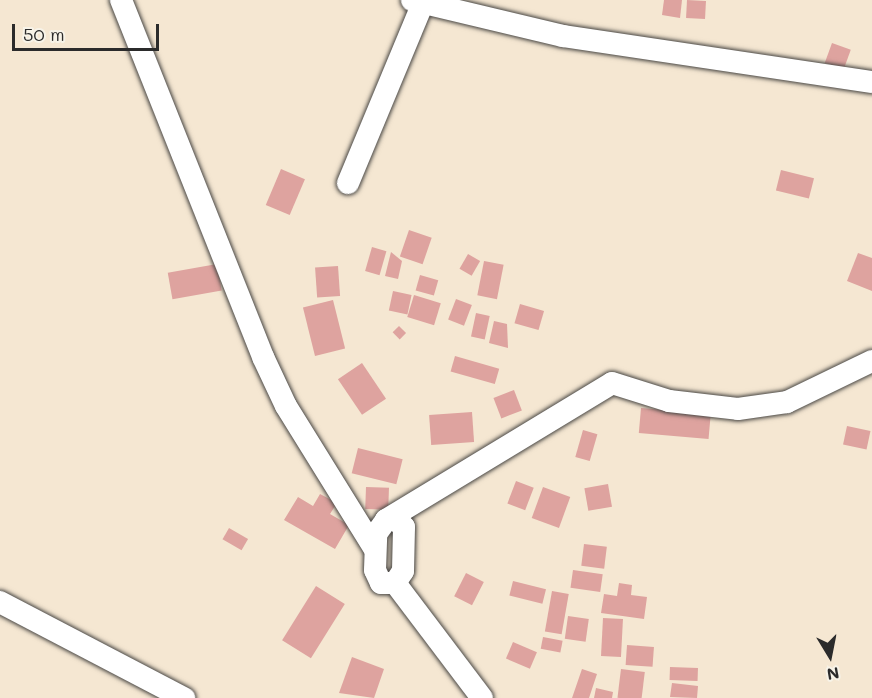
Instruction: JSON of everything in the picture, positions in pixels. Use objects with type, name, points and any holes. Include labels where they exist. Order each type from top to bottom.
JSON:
[{"type":"street","points":[[121,0],[263,357],[286,406],[374,548]]},
{"type":"street","points":[[348,183],[418,1],[563,36],[872,82]]},
{"type":"street","points":[[482,698],[395,583],[376,578],[374,548],[386,519],[606,386],[625,384],[669,401],[738,409],[787,402],[872,361]]},
{"type":"street","points":[[386,519],[401,521],[406,538],[403,572],[395,583]]},
{"type":"street","points":[[0,602],[184,698]]},
{"type":"building","points":[[664,0],[682,0],[680,18],[662,15]]},
{"type":"building","points":[[687,0],[706,1],[705,19],[686,18]]},
{"type":"building","points":[[832,43],[851,50],[844,70],[825,63]]},
{"type":"building","points":[[281,169],[305,179],[290,215],[266,205]]},
{"type":"building","points":[[781,170],[814,178],[809,199],[776,190]]},
{"type":"building","points":[[409,230],[432,238],[423,264],[400,256]]},
{"type":"building","points":[[372,247],[386,251],[380,275],[365,271]]},
{"type":"building","points":[[391,252],[402,261],[398,279],[385,276]]},
{"type":"building","points":[[858,253],[872,258],[872,291],[847,281]]},
{"type":"building","points":[[468,254],[480,261],[472,276],[460,269]]},
{"type":"building","points":[[484,261],[504,265],[497,299],[477,295]]},
{"type":"building","points":[[217,264],[222,291],[172,299],[168,273]]},
{"type":"building","points":[[338,266],[340,296],[317,298],[315,268]]},
{"type":"building","points":[[420,275],[438,280],[434,296],[416,290]]},
{"type":"building","points":[[393,291],[412,295],[407,315],[389,311]]},
{"type":"building","points":[[414,295],[441,303],[434,325],[407,317]]},
{"type":"building","points":[[456,299],[472,305],[464,326],[448,320]]},
{"type":"building","points":[[333,300],[345,349],[315,356],[303,307]]},
{"type":"building","points":[[520,304],[544,311],[539,330],[514,323]]},
{"type":"building","points":[[476,313],[490,316],[485,339],[471,336]]},
{"type":"building","points":[[494,321],[507,324],[508,348],[489,343]]},
{"type":"building","points":[[399,326],[406,333],[400,339],[393,332]]},
{"type":"building","points":[[455,356],[499,369],[495,384],[451,371]]},
{"type":"building","points":[[362,363],[386,399],[362,415],[338,379]]},
{"type":"building","points":[[514,390],[522,411],[501,418],[493,398]]},
{"type":"building","points":[[641,408],[711,414],[709,439],[639,433]]},
{"type":"building","points":[[472,412],[474,442],[431,445],[429,415]]},
{"type":"building","points":[[847,426],[870,431],[867,450],[843,445]]},
{"type":"building","points":[[583,430],[597,434],[590,461],[575,457]]},
{"type":"building","points":[[358,448],[403,459],[396,484],[352,473]]},
{"type":"building","points":[[516,481],[534,488],[525,510],[507,503]]},
{"type":"building","points":[[608,484],[612,507],[588,511],[584,488]]},
{"type":"building","points":[[366,487],[389,488],[388,510],[365,509]]},
{"type":"building","points":[[543,487],[570,497],[559,528],[532,518]]},
{"type":"building","points":[[320,494],[337,503],[330,514],[349,525],[335,549],[284,520],[298,497],[313,506]]},
{"type":"building","points":[[229,528],[248,539],[242,550],[222,539]]},
{"type":"building","points":[[584,544],[607,547],[604,569],[581,566]]},
{"type":"building","points":[[573,570],[603,574],[600,592],[570,588]]},
{"type":"building","points":[[466,573],[484,582],[472,605],[454,596]]},
{"type":"building","points":[[513,581],[546,589],[542,604],[509,596]]},
{"type":"building","points":[[619,583],[632,585],[631,595],[647,597],[644,619],[601,613],[604,594],[617,596]]},
{"type":"building","points":[[316,586],[345,604],[311,658],[282,640]]},
{"type":"building","points":[[552,591],[569,594],[562,634],[545,631]]},
{"type":"building","points":[[568,616],[589,619],[586,642],[565,639]]},
{"type":"building","points":[[603,618],[623,619],[621,657],[601,656]]},
{"type":"building","points":[[543,637],[563,641],[560,653],[541,649]]},
{"type":"building","points":[[513,642],[537,652],[530,669],[506,659]]},
{"type":"building","points":[[627,645],[654,647],[653,667],[626,665]]},
{"type":"building","points":[[352,657],[384,669],[374,698],[339,693]]},
{"type":"building","points":[[670,667],[698,668],[698,681],[670,680]]},
{"type":"building","points":[[582,669],[597,674],[589,698],[572,698]]},
{"type":"building","points":[[621,669],[645,672],[642,698],[617,698]]},
{"type":"building","points":[[672,683],[698,686],[697,698],[670,697]]},
{"type":"building","points":[[596,688],[613,692],[612,698],[594,698]]}]
